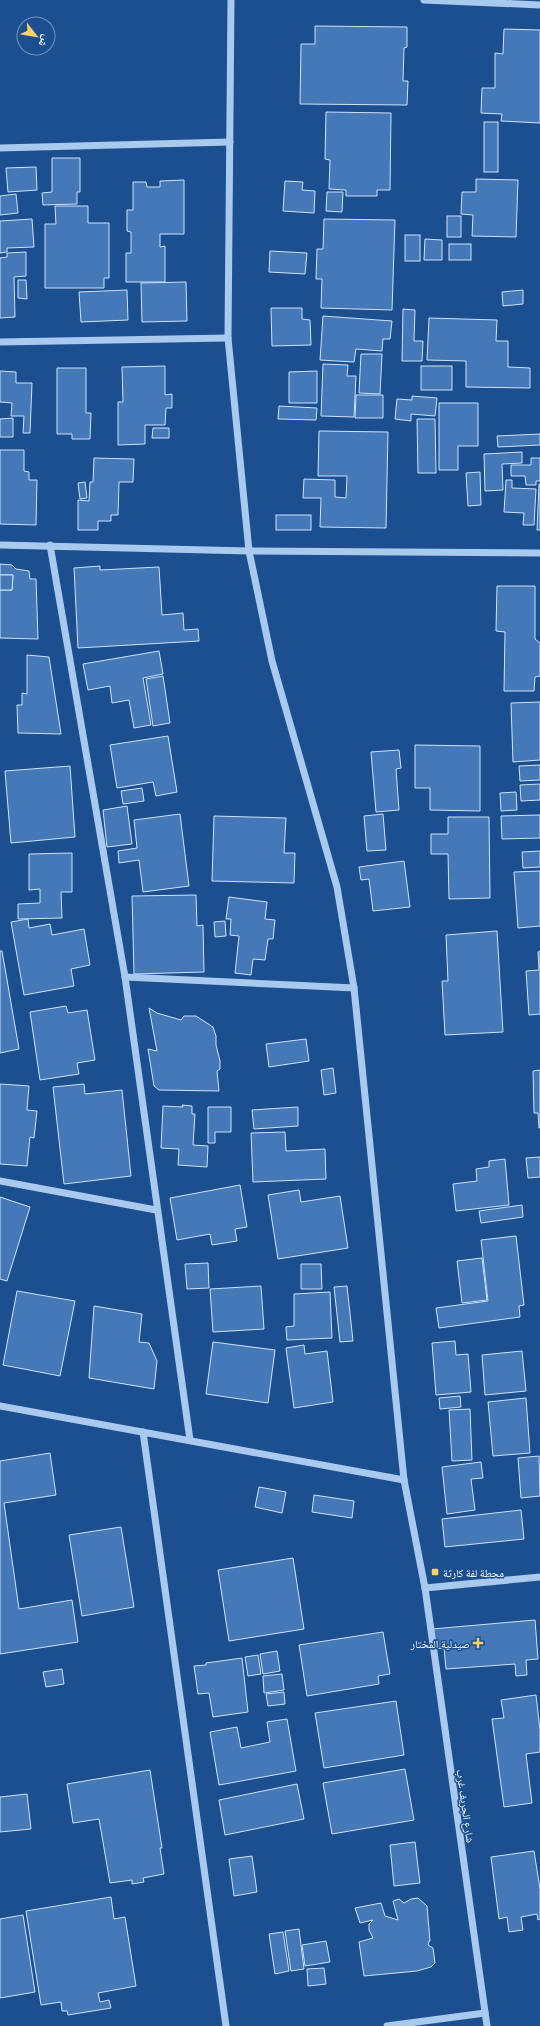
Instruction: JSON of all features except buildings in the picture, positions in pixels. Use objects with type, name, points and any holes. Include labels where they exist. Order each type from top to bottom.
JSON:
[{"type":"street","name":"شارع الجريف غرب","points":[[230,0],[228,338],[250,551],[272,661],[337,887],[354,988],[404,1480],[424,1588],[487,2026]]},
{"type":"street","points":[[424,0],[540,5]]},
{"type":"street","points":[[0,148],[230,142]]},
{"type":"street","points":[[0,342],[228,338]]},
{"type":"street","points":[[0,546],[250,551],[540,552]]},
{"type":"street","points":[[50,546],[125,977],[156,1210],[190,1440]]},
{"type":"street","points":[[125,977],[354,988]]},
{"type":"street","points":[[0,1181],[156,1210]]},
{"type":"street","points":[[0,1406],[404,1480]]},
{"type":"street","points":[[143,1432],[226,2026]]},
{"type":"street","points":[[424,1588],[540,1577]]},
{"type":"street","points":[[387,2026],[484,2012]]},
{"type":"place","name":"محطة لفة كارثة","points":[[435,1572]]},
{"type":"place","name":"صيدلية المختار","points":[[478,1643]]}]
